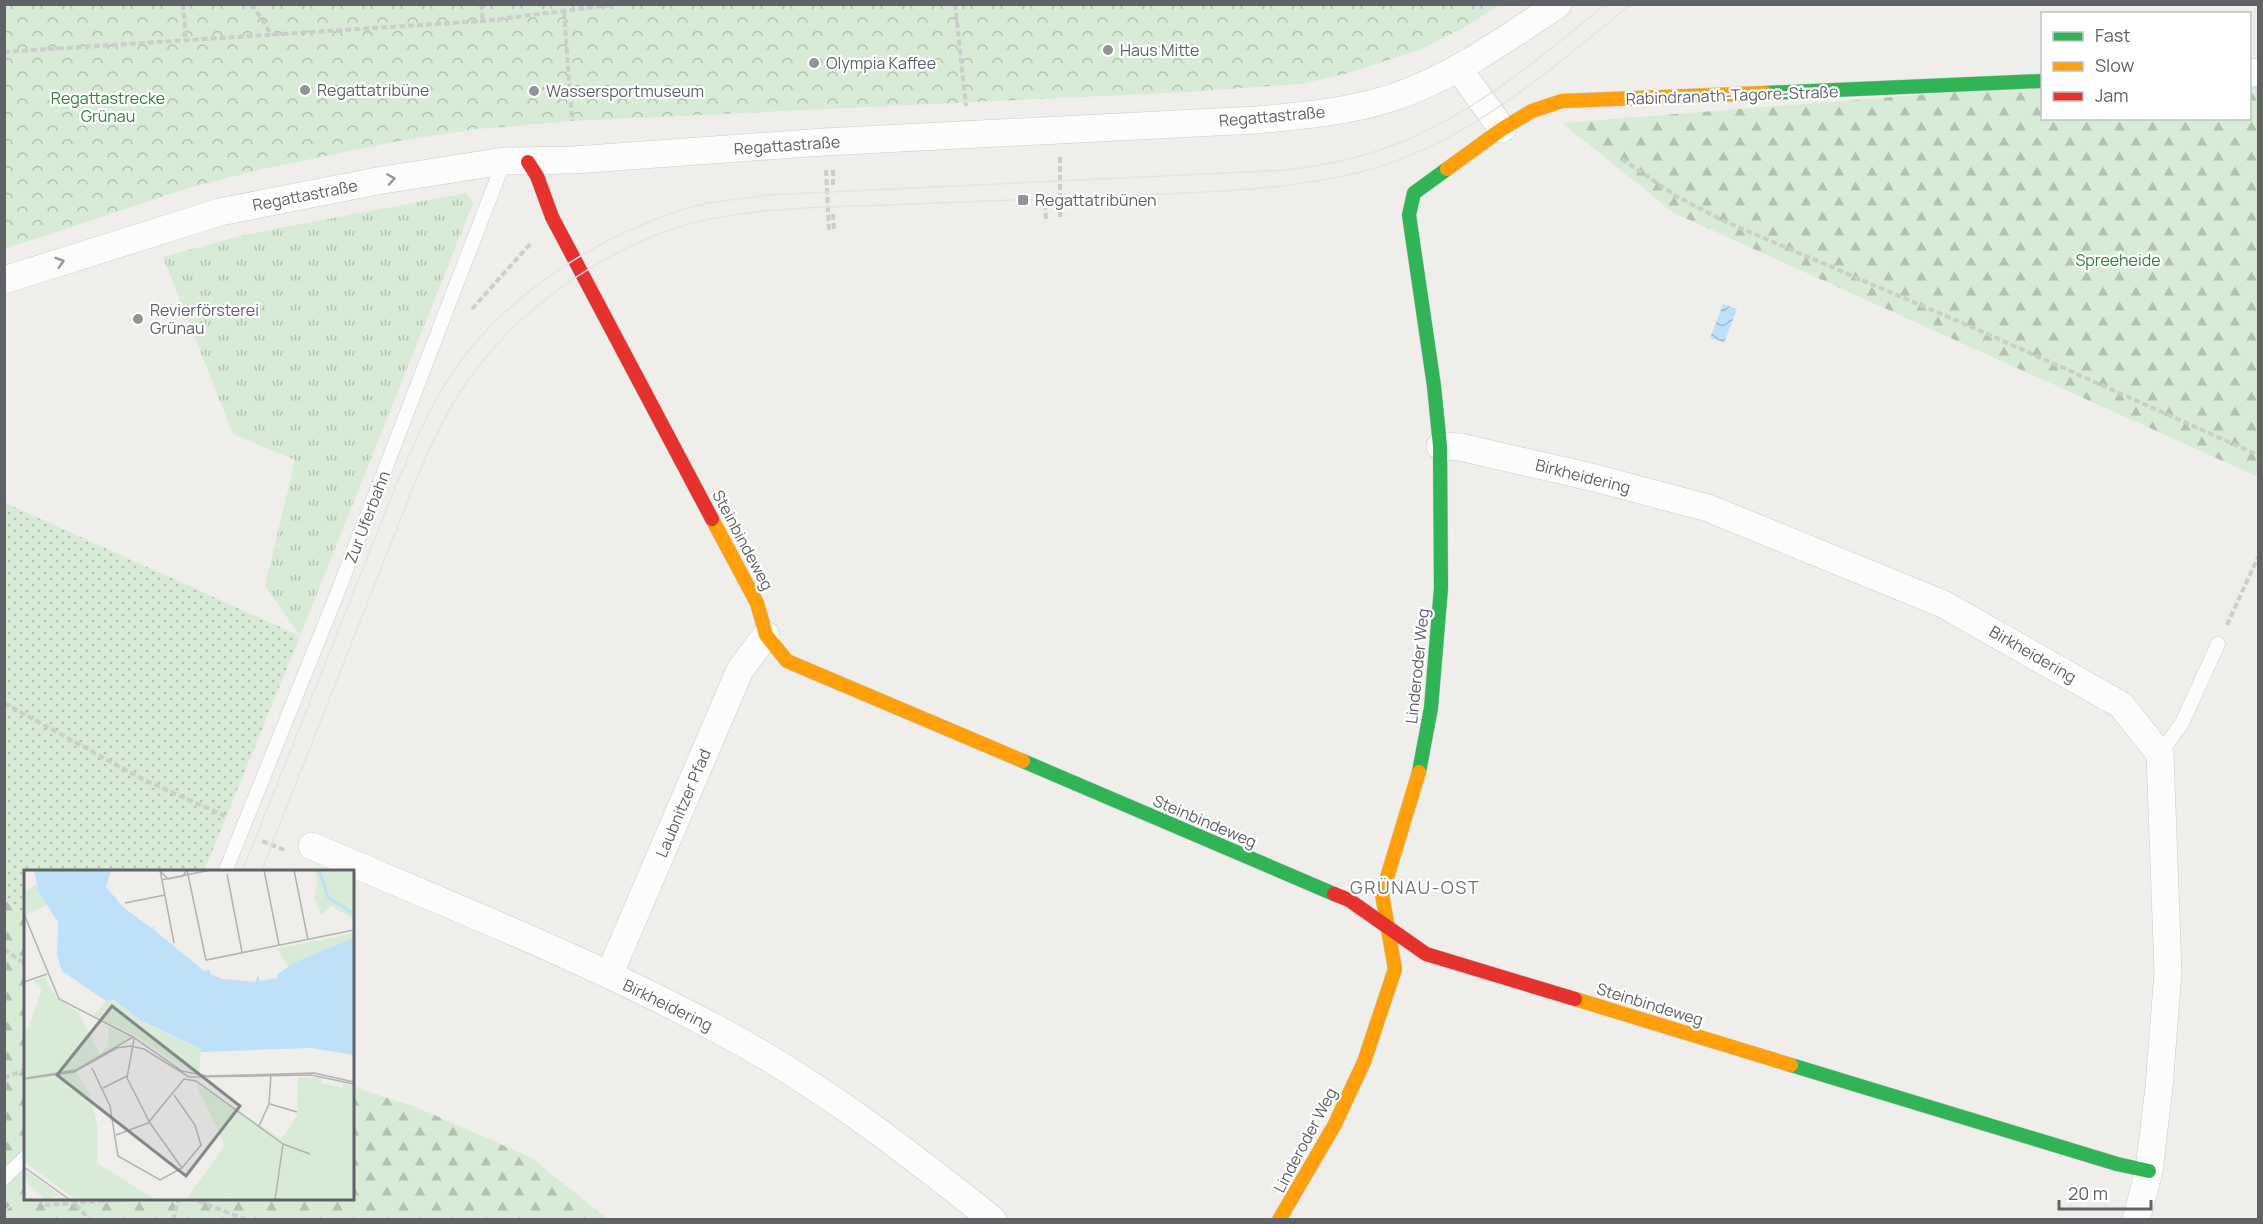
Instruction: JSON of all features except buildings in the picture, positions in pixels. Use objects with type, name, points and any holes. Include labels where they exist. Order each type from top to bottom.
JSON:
[{"type":"street","name":"Regattastraße","points":[[4,280],[220,212],[377,181],[516,161],[967,134],[1256,120],[1318,114],[1390,98],[1458,69],[1558,4]]},
{"type":"street","points":[[1458,69],[1502,129]]},
{"type":"street","name":"Rabindranath-Tagore-Straße","points":[[1502,129],[1532,111],[1562,101],[2041,81]]},
{"type":"street","name":"Linderoder Weg","points":[[1279,1220],[1292,1202],[1334,1126],[1364,1062],[1395,969],[1382,894],[1417,784],[1431,708],[1441,588],[1440,446],[1434,386],[1409,215],[1414,193],[1502,129]]},
{"type":"street","name":"Steinbindeweg","points":[[516,161],[537,176],[552,217],[757,603],[766,635],[787,661],[1349,900],[1426,954],[2117,1164],[2149,1171]]},
{"type":"street","name":"Birkheidering","points":[[1440,446],[1460,447],[1595,478],[1708,508],[1924,594],[2121,705],[2160,754]]},
{"type":"street","name":"Laubnitzer Pfad","points":[[609,975],[740,670],[766,635]]},
{"type":"street","points":[[2136,1220],[2149,1171],[2159,1088],[2168,972],[2160,754]]},
{"type":"street","name":"Birkheidering","points":[[312,846],[609,975],[717,1029],[807,1081],[911,1155],[993,1220]]},
{"type":"lane","name":"Zur Uferbahn","points":[[226,870],[516,161]]},
{"type":"lane","points":[[2160,754],[2182,723],[2218,644]]},
{"type":"lane","points":[[4,1178],[24,1159]]},
{"type":"path","points":[[183,4],[186,40]]},
{"type":"path","points":[[252,4],[271,34]]},
{"type":"path","points":[[481,4],[483,21]]},
{"type":"path","points":[[4,52],[483,21],[619,4]]},
{"type":"path","points":[[955,4],[966,102],[967,134]]},
{"type":"path","points":[[564,12],[572,121]]},
{"type":"path","points":[[1059,129],[1060,219]]},
{"type":"path","points":[[1622,159],[1676,196],[1724,221],[1974,328],[2259,455]]},
{"type":"path","points":[[833,214],[831,230],[825,168],[833,168],[834,185]]},
{"type":"path","points":[[1045,204],[1046,220]]},
{"type":"path","points":[[465,317],[552,217]]},
{"type":"path","points":[[2218,644],[2259,557]]},
{"type":"path","points":[[4,703],[142,779],[307,858],[312,846]]},
{"type":"path","points":[[4,949],[24,964]]},
{"type":"path","points":[[4,1078],[24,1070]]},
{"type":"path","points":[[40,1200],[46,1205],[75,1205],[124,1200]]},
{"type":"path","points":[[172,1220],[178,1200]]},
{"type":"path","points":[[195,1200],[246,1220]]},
{"type":"path","points":[[75,1205],[90,1220]]},
{"type":"green space","name":"Regattastrecke Grünau","points":[[5,4],[1499,5],[1463,28],[1419,50],[1345,74],[1300,84],[1187,92],[572,121],[477,129],[393,142],[263,169],[188,188],[5,248]]},
{"type":"green space","name":"Spreeheide","points":[[2258,68],[2258,477],[1674,213],[1562,123],[2041,85],[2041,120],[2251,120],[2251,69]]},
{"type":"green space","points":[[466,193],[473,203],[300,636],[265,586],[295,460],[233,434],[163,257],[244,235]]},
{"type":"green space","points":[[5,503],[300,636],[204,870],[24,870],[24,914],[5,899]]},
{"type":"green space","points":[[4,899],[24,914],[24,1200],[354,1200],[354,1087],[416,1107],[530,1157],[608,1219],[5,1219]]},
{"type":"water","points":[[1723,304],[1737,309],[1724,343],[1710,338]]},
{"type":"tram line","points":[[243,870],[399,478],[438,395],[466,354],[491,326],[518,301],[578,257],[611,239],[678,211],[734,199],[767,195],[1288,170],[1353,158],[1379,151],[1421,133],[1477,102],[1530,65],[1606,4]]},
{"type":"tram line","points":[[262,870],[414,485],[445,418],[480,364],[508,333],[539,304],[574,279],[648,238],[688,225],[747,213],[807,208],[1222,191],[1306,183],[1360,172],[1398,160],[1470,125],[1537,80],[1631,4]]},
{"type":"tram line","points":[[4,1212],[24,1192]]},
{"type":"tram line","points":[[20,1220],[38,1200]]},
{"type":"traffic: fast","points":[[1765,93],[2041,81]]},
{"type":"traffic: fast","points":[[1419,772],[1431,708],[1441,588],[1440,446],[1434,386],[1409,215],[1414,193],[1447,169]]},
{"type":"traffic: fast","points":[[1023,761],[1334,894]]},
{"type":"traffic: fast","points":[[1791,1065],[2117,1164],[2149,1171]]},
{"type":"traffic: slow","points":[[1447,169],[1502,129],[1532,111],[1562,101],[1765,93]]},
{"type":"traffic: slow","points":[[712,519],[757,603],[766,635],[787,661],[1023,761]]},
{"type":"traffic: slow","points":[[1279,1220],[1334,1126],[1364,1062],[1395,969],[1382,894],[1419,772]]},
{"type":"traffic: slow","points":[[1575,999],[1791,1065]]},
{"type":"traffic: jam","points":[[528,162],[537,176],[552,217],[712,519]]},
{"type":"traffic: jam","points":[[1334,894],[1349,900],[1426,954],[1575,999]]},
{"type":"place","name":"Haus Mitte","points":[[1108,50]]},
{"type":"place","name":"Olympia Kaffee","points":[[814,63]]},
{"type":"place","name":"Regattatribüne","points":[[305,90]]},
{"type":"place","name":"Wassersportmuseum","points":[[534,91]]},
{"type":"place","name":"Regattatribünen","points":[[1023,200]]},
{"type":"place","name":"Revierförsterei Grünau","points":[[138,319]]},
{"type":"district","name":"GRÜNAU-OST","points":[[1415,887]]}]
